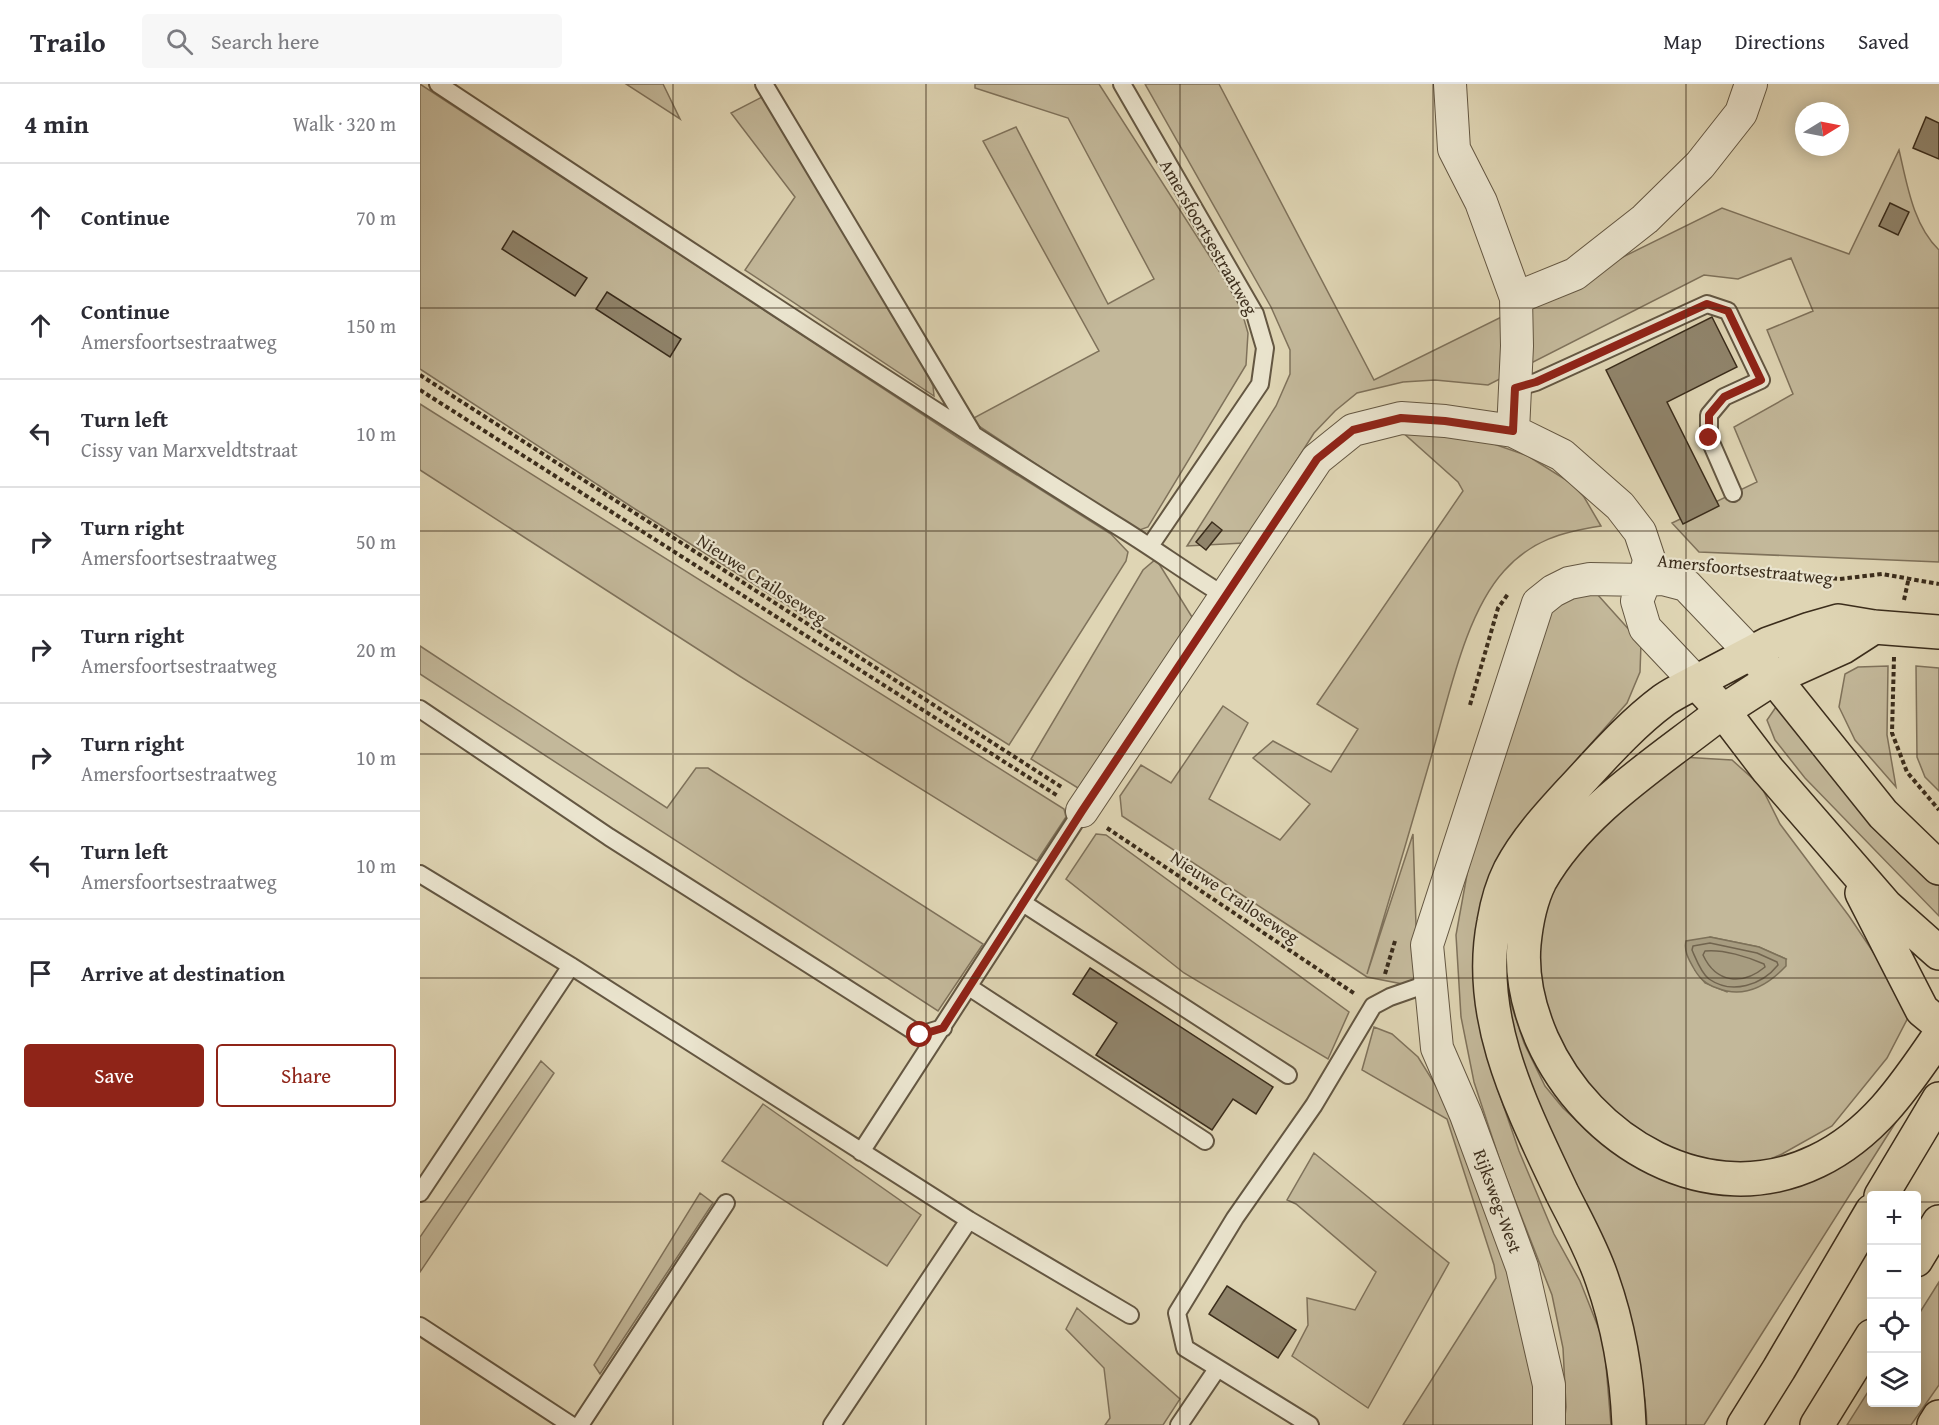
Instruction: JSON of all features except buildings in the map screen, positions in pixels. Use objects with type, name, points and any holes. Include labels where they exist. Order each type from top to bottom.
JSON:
[{"type":"main road","points":[[1629,1425],[1624,1356],[1614,1315],[1601,1277],[1520,1101],[1500,1044],[1490,999],[1489,960],[1497,904],[1509,872],[1529,838],[1633,726],[1666,698],[1768,644],[1838,621],[1939,632]]},
{"type":"main road","points":[[1885,627],[1774,678],[1723,711],[1641,774],[1579,828],[1539,883],[1531,903],[1523,956],[1526,993],[1536,1025],[1550,1056],[1569,1086],[1592,1112],[1612,1131],[1652,1157],[1669,1165],[1711,1178],[1745,1179],[1782,1173],[1817,1161],[1849,1143],[1876,1120],[1900,1093],[1939,1036]]},
{"type":"main road","name":"Amersfoortsestraatweg","points":[[1751,653],[1774,678],[1883,814],[1939,868]]},
{"type":"main road","name":"Amersfoortsestraatweg","points":[[1696,682],[1723,711],[1768,770],[1886,906],[1939,953]]},
{"type":"main road","points":[[1846,859],[1893,957],[1922,1010],[1939,1024]]},
{"type":"main road","points":[[1884,1191],[1939,1099]]},
{"type":"main road","points":[[1744,1425],[1867,1219]]},
{"type":"main road","points":[[1921,1253],[1939,1222]]},
{"type":"main road","points":[[1817,1425],[1867,1344]]},
{"type":"main road","points":[[1934,1425],[1939,1416]]},
{"type":"street","points":[[1450,84],[1454,149],[1481,202],[1516,298],[1517,346],[1513,431]]},
{"type":"street","points":[[1516,298],[1575,274],[1645,219],[1700,165],[1741,113],[1751,84]]},
{"type":"street","name":"Amersfoortsestraatweg","points":[[1082,811],[1317,459],[1353,430],[1401,418],[1445,421],[1513,431],[1562,455],[1620,506],[1640,532],[1647,570],[1637,601],[1645,628],[1696,682]]},
{"type":"street","name":"Amersfoortsestraatweg","points":[[1430,983],[1427,945],[1538,603],[1553,591],[1569,583],[1647,570],[1664,579],[1686,585],[1751,653]]},
{"type":"street","name":"Rijksweg-West","points":[[1430,983],[1437,1048],[1466,1115],[1522,1267],[1549,1385],[1549,1425]]},
{"type":"lane","points":[[438,84],[974,436],[1150,546],[1188,574],[1225,596]]},
{"type":"lane","points":[[765,84],[974,436]]},
{"type":"lane","name":"Amersfoortsestraatweg","points":[[1122,84],[1255,314],[1265,348],[1260,384],[1150,546]]},
{"type":"lane","points":[[1515,388],[1536,382],[1707,304],[1728,311],[1761,380],[1724,397],[1709,415],[1709,438],[1733,493]]},
{"type":"lane","points":[[420,709],[609,837],[920,1035],[943,1028]]},
{"type":"lane","points":[[861,1152],[1082,811]]},
{"type":"lane","points":[[420,874],[571,966],[969,1220],[1130,1315]]},
{"type":"lane","points":[[1023,903],[1288,1075]]},
{"type":"lane","points":[[420,1193],[571,966]]},
{"type":"lane","points":[[1310,1425],[1185,1348],[1177,1313],[1235,1218],[1314,1105],[1373,1006],[1430,983]]},
{"type":"lane","points":[[969,987],[1205,1141]]},
{"type":"lane","points":[[580,1425],[726,1203]]},
{"type":"lane","points":[[832,1425],[969,1220]]},
{"type":"lane","points":[[420,1326],[571,1425]]},
{"type":"lane","points":[[1179,1425],[1217,1369]]},
{"type":"path","name":"Nieuwe Crailoseweg","points":[[420,375],[1071,793],[1082,811]]},
{"type":"path","name":"Nieuwe Crailoseweg","points":[[420,390],[1082,811],[1373,1006]]},
{"type":"path","name":"Amersfoortsestraatweg","points":[[1709,567],[1840,579],[1882,574],[1939,584]]},
{"type":"path","points":[[1910,578],[1885,627],[1893,673],[1892,733],[1907,772],[1939,810]]},
{"type":"shaded area","points":[[420,84],[960,439],[1111,534],[1128,552],[1126,561],[1009,745],[635,509],[420,369]]},
{"type":"shaded area","points":[[626,84],[663,84],[680,119]]},
{"type":"shaded area","points":[[975,84],[1099,84],[1239,302],[1248,333],[1246,365],[1148,527],[1137,531],[970,420],[1099,351],[983,141],[1016,127],[1108,304],[1154,279],[1068,118],[975,88]]},
{"type":"shaded area","points":[[1145,84],[1219,84],[1374,380],[1722,208],[1849,254],[1899,150],[1908,190],[1917,216],[1930,240],[1939,250],[1939,562],[1699,552],[1672,523],[1757,482],[1734,427],[1793,394],[1767,330],[1813,311],[1791,258],[1738,279],[1704,275],[1488,385],[1435,380],[1403,382],[1357,393],[1335,411],[1314,433],[1244,543],[1187,546],[1276,406],[1290,374],[1290,350],[1271,307]]},
{"type":"shaded area","points":[[766,95],[926,371],[933,386],[934,396],[745,270],[795,197],[731,113]]},
{"type":"shaded area","points":[[420,404],[1064,809],[1066,817],[1037,861],[741,677],[420,470]]},
{"type":"shaded area","points":[[1400,430],[1491,443],[1528,456],[1571,483],[1584,497],[1601,526],[1573,531],[1548,539],[1525,552],[1504,571],[1491,588],[1469,631],[1453,678],[1367,974],[1413,834],[1418,987],[1367,977],[1122,816],[1120,796],[1141,765],[1171,783],[1223,706],[1248,723],[1209,799],[1280,840],[1310,804],[1253,758],[1273,741],[1331,772],[1358,729],[1317,704],[1463,491],[1458,482]]},
{"type":"shaded area","points":[[1156,559],[1197,625],[1084,789],[1078,788],[1031,759],[1143,570]]},
{"type":"shaded area","points":[[1591,593],[1597,594],[1641,643],[1640,672],[1627,703],[1520,824],[1491,885],[1483,1022],[1497,1087],[1519,1151],[1554,1234],[1580,1281],[1604,1342],[1611,1425],[1564,1425],[1566,1407],[1563,1348],[1552,1295],[1502,1167],[1474,1082],[1461,1017],[1456,935],[1476,825],[1545,616],[1562,602]]},
{"type":"shaded area","points":[[420,646],[667,808],[696,768],[708,768],[983,944],[938,1011],[420,674]]},
{"type":"shaded area","points":[[1888,666],[1887,735],[1896,787],[1855,740],[1839,707],[1845,674],[1858,667]]},
{"type":"shaded area","points":[[1916,666],[1939,668],[1939,791],[1925,777],[1917,757]]},
{"type":"shaded area","points":[[1776,707],[1939,874],[1939,916],[1805,778],[1775,740],[1767,720]]},
{"type":"shaded area","points":[[1681,757],[1732,760],[1761,786],[1780,824],[1849,916],[1912,1010],[1887,1058],[1832,1126],[1782,1154],[1750,1168],[1705,1166],[1621,1127],[1555,1045],[1534,972],[1546,897],[1572,857],[1629,802]],"holes":[[[1710,937],[1759,947],[1786,959],[1727,992],[1705,983],[1695,970]]]},
{"type":"shaded area","points":[[1096,834],[1106,835],[1349,1012],[1328,1059],[1184,973],[1066,879]]},
{"type":"shaded area","points":[[1510,1001],[1524,1043],[1545,1086],[1563,1108],[1595,1138],[1649,1173],[1771,1188],[1913,1095],[1704,1425],[1647,1425],[1643,1386],[1634,1348],[1608,1274],[1544,1130],[1507,1017]]},
{"type":"shaded area","points":[[1374,1027],[1392,1034],[1418,1057],[1446,1102],[1521,1309],[1534,1373],[1536,1425],[1403,1425],[1496,1278],[1494,1265],[1447,1119],[1362,1070]]},
{"type":"shaded area","points":[[541,1061],[554,1073],[420,1272],[420,1237]]},
{"type":"shaded area","points":[[763,1104],[921,1215],[887,1266],[722,1161]]},
{"type":"shaded area","points":[[1314,1153],[1449,1263],[1368,1408],[1292,1356],[1308,1325],[1307,1298],[1355,1310],[1376,1272],[1296,1204],[1287,1200]]},
{"type":"shaded area","points":[[700,1193],[713,1203],[600,1374],[594,1365]]},
{"type":"shaded area","points":[[1939,1282],[1939,1385],[1911,1425],[1847,1425],[1867,1393],[1867,1407],[1921,1407],[1921,1311]]},
{"type":"shaded area","points":[[1077,1308],[1180,1399],[1163,1425],[1105,1425],[1110,1418],[1104,1368],[1066,1329]]},
{"type":"water","points":[[1710,937],[1759,947],[1786,959],[1786,966],[1763,985],[1754,989],[1736,992],[1713,986],[1698,974],[1688,957],[1686,948],[1686,941]]},
{"type":"route","points":[[920,1035],[943,1028],[1082,811],[1317,459],[1353,430],[1401,418],[1445,421],[1513,431],[1515,388],[1536,382],[1707,304],[1728,311],[1761,380],[1724,397],[1709,415],[1709,438]]}]
